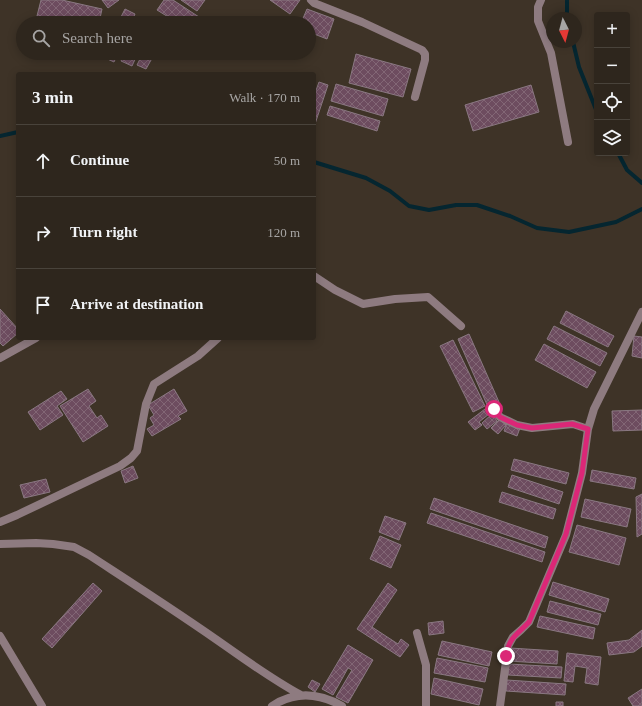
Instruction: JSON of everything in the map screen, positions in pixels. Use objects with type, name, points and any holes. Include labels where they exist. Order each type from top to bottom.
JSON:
[{"type":"street","points":[[311,0],[314,3],[362,22],[422,50],[425,54],[425,60],[415,97]]},
{"type":"street","points":[[540,0],[538,7],[538,21],[551,53],[568,142]]},
{"type":"street","points":[[316,277],[363,304],[395,299],[428,297],[461,326]]},
{"type":"street","points":[[500,706],[508,646],[513,637],[529,622],[566,534],[582,473],[588,429],[594,409],[642,312]]},
{"type":"street","points":[[0,358],[32,340]]},
{"type":"street","points":[[0,522],[120,466],[132,458],[137,451],[146,404],[154,384],[198,356],[216,340]]},
{"type":"street","points":[[494,409],[500,417],[517,425],[532,428],[572,424],[588,429]]},
{"type":"street","points":[[0,544],[36,543],[74,547],[89,555],[268,676],[301,695]]},
{"type":"street","points":[[417,633],[426,665],[426,706]]},
{"type":"street","points":[[0,636],[42,706]]},
{"type":"street","points":[[272,706],[284,699],[301,695],[319,696],[332,700],[342,706]]},
{"type":"building","points":[[41,0],[62,0],[102,9],[100,16],[37,16]]},
{"type":"building","points":[[102,0],[119,0],[108,8]]},
{"type":"building","points":[[164,0],[173,0],[197,16],[167,16],[157,10]]},
{"type":"building","points":[[181,0],[205,0],[197,11]]},
{"type":"building","points":[[270,0],[300,0],[290,14]]},
{"type":"building","points":[[125,9],[135,14],[134,16],[122,16]]},
{"type":"building","points":[[307,9],[334,19],[327,39],[316,35],[316,16],[304,16]]},
{"type":"building","points":[[356,54],[411,69],[403,97],[349,83]]},
{"type":"building","points":[[122,60],[135,60],[132,66]]},
{"type":"building","points":[[140,60],[151,60],[146,69],[137,65]]},
{"type":"building","points":[[319,82],[328,85],[316,121],[316,90]]},
{"type":"building","points":[[336,84],[388,99],[383,116],[331,101]]},
{"type":"building","points":[[531,85],[539,112],[473,131],[465,105]]},
{"type":"building","points":[[330,106],[380,121],[377,131],[327,115]]},
{"type":"building","points":[[0,309],[16,327],[16,335],[3,346],[0,343]]},
{"type":"building","points":[[566,311],[614,336],[608,347],[560,323]]},
{"type":"building","points":[[554,326],[607,353],[600,366],[547,339]]},
{"type":"building","points":[[469,334],[499,402],[488,407],[458,339]]},
{"type":"building","points":[[634,336],[642,337],[642,358],[632,356]]},
{"type":"building","points":[[453,340],[485,406],[473,412],[440,346]]},
{"type":"building","points":[[544,344],[596,372],[587,388],[535,360]]},
{"type":"building","points":[[88,389],[96,401],[89,406],[97,418],[101,415],[108,426],[83,442],[60,406]]},
{"type":"building","points":[[174,389],[187,411],[178,416],[181,419],[152,436],[147,429],[154,425],[150,418],[154,415],[148,405]]},
{"type":"building","points":[[61,391],[67,399],[57,406],[63,415],[40,430],[28,412]]},
{"type":"building","points":[[485,409],[489,414],[479,422],[482,425],[475,430],[468,422]]},
{"type":"building","points":[[642,410],[642,430],[613,431],[612,411]]},
{"type":"building","points":[[492,414],[497,421],[487,429],[482,423]]},
{"type":"building","points":[[500,419],[506,425],[498,434],[491,428]]},
{"type":"building","points":[[507,423],[520,428],[517,436],[504,431]]},
{"type":"building","points":[[514,459],[569,473],[566,484],[511,470]]},
{"type":"building","points":[[133,466],[138,478],[125,483],[121,471]]},
{"type":"building","points":[[592,470],[636,478],[634,489],[590,481]]},
{"type":"building","points":[[512,475],[563,492],[559,504],[508,487]]},
{"type":"building","points":[[46,479],[50,492],[24,498],[20,485]]},
{"type":"building","points":[[502,492],[556,509],[553,519],[499,502]]},
{"type":"building","points":[[642,494],[642,534],[637,537],[636,497]]},
{"type":"building","points":[[434,498],[548,537],[545,548],[430,509]]},
{"type":"building","points":[[585,499],[631,509],[627,527],[581,517]]},
{"type":"building","points":[[431,513],[545,552],[542,562],[427,523]]},
{"type":"building","points":[[385,516],[406,523],[399,540],[379,532]]},
{"type":"building","points":[[577,525],[626,538],[619,565],[569,552]]},
{"type":"building","points":[[380,536],[401,545],[391,568],[370,559]]},
{"type":"building","points":[[553,582],[609,599],[605,612],[549,595]]},
{"type":"building","points":[[93,583],[102,591],[52,648],[42,639]]},
{"type":"building","points":[[388,583],[397,590],[372,627],[398,644],[401,639],[409,645],[400,657],[357,629]]},
{"type":"building","points":[[550,601],[601,614],[598,625],[547,612]]},
{"type":"building","points":[[540,616],[595,628],[593,639],[537,627]]},
{"type":"building","points":[[443,621],[444,633],[429,635],[428,623]]},
{"type":"building","points":[[642,630],[642,646],[634,652],[609,655],[607,643],[629,640]]},
{"type":"building","points":[[442,641],[492,652],[489,666],[438,655]]},
{"type":"building","points":[[348,645],[373,660],[348,703],[336,697],[352,670],[348,668],[333,695],[322,689]]},
{"type":"building","points":[[510,648],[558,651],[557,664],[508,661]]},
{"type":"building","points":[[567,653],[601,657],[598,685],[585,683],[587,668],[575,666],[573,682],[564,681]]},
{"type":"building","points":[[437,658],[488,668],[485,682],[434,673]]},
{"type":"building","points":[[509,664],[562,667],[561,678],[508,675]]},
{"type":"building","points":[[434,678],[483,689],[479,705],[431,694]]},
{"type":"building","points":[[312,680],[320,684],[315,692],[308,687]]},
{"type":"building","points":[[507,680],[566,684],[565,695],[506,691]]},
{"type":"building","points":[[642,689],[642,706],[633,706],[628,698]]},
{"type":"building","points":[[556,702],[563,702],[563,706],[556,706]]},
{"type":"waterway","points":[[567,0],[567,12]]},
{"type":"waterway","points":[[574,48],[579,67],[594,104]]},
{"type":"waterway","points":[[0,136],[16,132]]},
{"type":"waterway","points":[[620,156],[627,170],[642,183]]},
{"type":"waterway","points":[[316,163],[366,178],[390,191],[409,206],[429,210],[456,205],[477,205],[510,216],[537,228],[569,232],[616,222],[642,209]]},
{"type":"route","points":[[494,409],[500,417],[517,425],[532,428],[572,424],[588,429],[582,473],[566,534],[534,606],[529,622],[513,637],[508,646],[506,656]]}]
